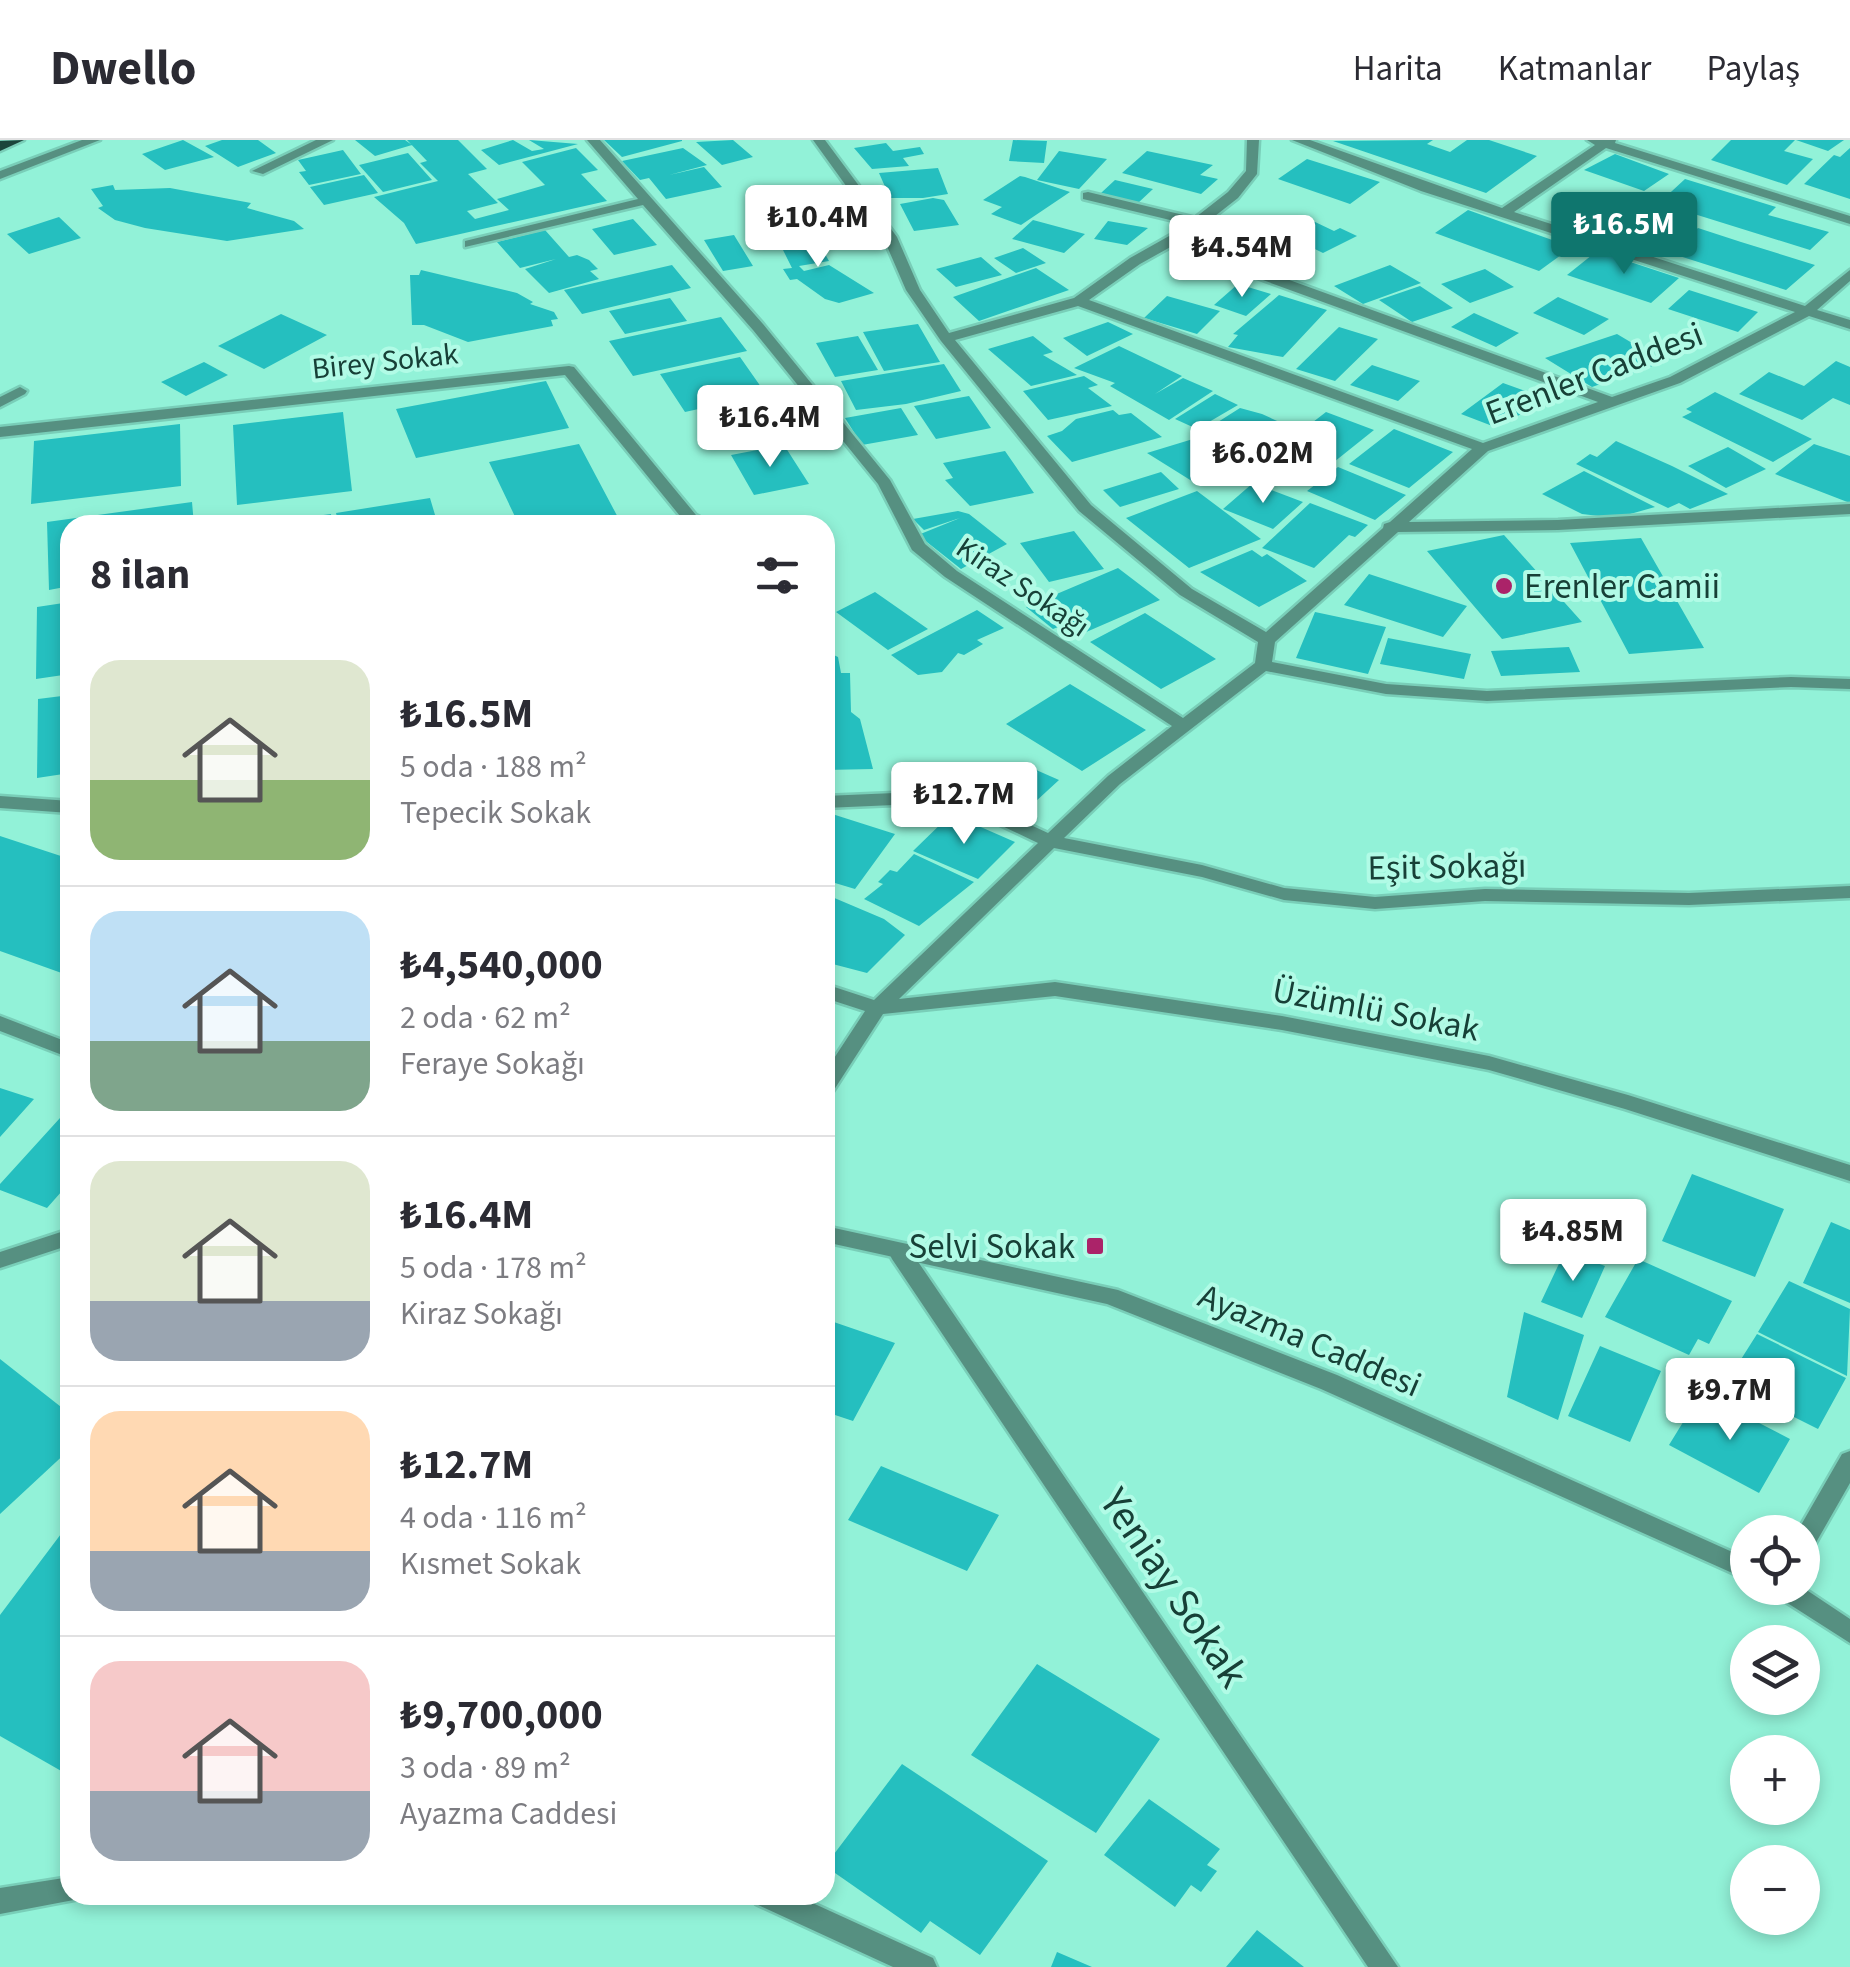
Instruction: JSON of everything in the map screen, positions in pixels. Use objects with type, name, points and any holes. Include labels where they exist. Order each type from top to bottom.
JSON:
[{"type":"main road","points":[[0,146],[16,140]]},
{"type":"street","points":[[0,174],[94,140]]},
{"type":"street","points":[[258,171],[327,140]]},
{"type":"street","name":"Kiraz Sokağı","points":[[593,140],[758,327],[885,483],[918,547],[951,574],[1186,727]]},
{"type":"street","points":[[819,140],[890,237],[913,290],[946,338],[1085,508],[1186,592],[1266,640],[1263,665],[1114,780],[876,1008],[835,1072]]},
{"type":"street","points":[[946,338],[1078,301],[1135,260],[1184,234],[1232,195],[1252,171],[1253,140]]},
{"type":"street","points":[[1298,140],[1850,325]]},
{"type":"street","points":[[1504,212],[1603,141],[1850,220]]},
{"type":"street","points":[[1088,196],[1195,222]]},
{"type":"street","points":[[470,244],[644,201]]},
{"type":"street","points":[[1184,234],[1232,264],[1608,401]]},
{"type":"street","name":"Erenler Caddesi","points":[[1266,640],[1483,448],[1674,380],[1806,312],[1850,274]]},
{"type":"street","points":[[1078,301],[1483,448]]},
{"type":"street","name":"Birey Sokak","points":[[0,432],[569,370],[692,515]]},
{"type":"street","points":[[0,403],[20,391]]},
{"type":"street","points":[[1390,527],[1558,525],[1850,509]]},
{"type":"street","points":[[1263,665],[1386,689],[1487,696],[1791,682],[1850,684]]},
{"type":"street","name":"Eşit Sokağı","points":[[835,802],[941,798],[983,810],[1052,842],[1202,871],[1284,894],[1375,902],[1486,895],[1689,899],[1850,892]]},
{"type":"street","points":[[0,802],[60,806]]},
{"type":"street","name":"Üzümlü Sokak","points":[[876,1008],[1055,989],[1282,1022],[1489,1063],[1628,1102],[1850,1173]]},
{"type":"street","points":[[835,995],[876,1008]]},
{"type":"street","points":[[0,1023],[60,1047]]},
{"type":"street","name":"Ayazma Caddesi","points":[[835,1237],[1110,1296],[1329,1382],[1730,1562]]},
{"type":"street","points":[[0,1260],[60,1241]]},
{"type":"street","name":"Yeniay Sokak","points":[[900,1253],[1384,1967]]},
{"type":"street","points":[[1820,1515],[1850,1461]]},
{"type":"street","points":[[1810,1605],[1850,1632]]},
{"type":"street","points":[[0,1902],[60,1892]]},
{"type":"street","points":[[787,1905],[924,1967]]},
{"type":"building","points":[[183,140],[214,157],[165,170],[142,154]]},
{"type":"building","points":[[222,140],[258,140],[276,153],[238,167],[205,146]]},
{"type":"building","points":[[355,140],[405,140],[412,145],[375,156]]},
{"type":"building","points":[[407,140],[458,140],[487,169],[468,174],[498,203],[467,211],[475,219],[509,210],[497,199],[545,185],[522,162],[576,148],[598,170],[581,174],[607,201],[416,244],[404,223],[374,197],[438,181],[420,163],[427,161]]},
{"type":"building","points":[[513,140],[532,151],[544,149],[529,140],[578,144],[499,165],[481,150]]},
{"type":"building","points":[[604,140],[682,140],[682,141],[622,157]]},
{"type":"building","points":[[733,140],[753,157],[722,165],[696,142]]},
{"type":"building","points":[[1013,140],[1047,141],[1044,163],[1009,161]]},
{"type":"building","points":[[1433,140],[1427,144],[1450,152],[1467,140],[1489,140],[1537,156],[1486,193],[1333,141]]},
{"type":"building","points":[[1731,140],[1795,140],[1784,151],[1813,159],[1787,185],[1711,160]]},
{"type":"building","points":[[1796,140],[1844,140],[1828,151]]},
{"type":"building","points":[[886,143],[893,151],[920,147],[924,154],[903,158],[909,166],[872,169],[854,148]]},
{"type":"building","points":[[683,148],[707,165],[669,175],[704,167],[722,187],[666,199],[649,178],[640,180],[622,161]]},
{"type":"building","points":[[1850,148],[1850,199],[1804,184],[1834,155],[1840,157]]},
{"type":"building","points":[[343,150],[361,174],[309,185],[299,172],[306,171],[298,160]]},
{"type":"building","points":[[1059,151],[1107,159],[1079,189],[1037,180]]},
{"type":"building","points":[[1147,151],[1213,165],[1200,175],[1218,179],[1201,194],[1122,173]]},
{"type":"building","points":[[408,153],[432,180],[383,192],[359,165]]},
{"type":"building","points":[[1615,154],[1669,174],[1644,191],[1584,170]]},
{"type":"building","points":[[1307,159],[1380,182],[1350,204],[1278,179]]},
{"type":"building","points":[[938,168],[948,194],[923,198],[890,198],[879,173]]},
{"type":"building","points":[[364,175],[378,193],[324,205],[310,187]]},
{"type":"building","points":[[1020,176],[1070,192],[1021,225],[991,214],[1002,207],[983,200]]},
{"type":"building","points":[[1685,179],[1776,207],[1768,215],[1829,232],[1810,250],[1659,203]]},
{"type":"building","points":[[1115,180],[1153,189],[1138,203],[1101,193]]},
{"type":"building","points":[[113,185],[115,190],[170,188],[251,203],[247,208],[294,221],[304,229],[227,241],[145,228],[115,220],[98,208],[103,206],[91,189]]},
{"type":"building","points":[[824,191],[842,217],[771,229],[754,202]]},
{"type":"building","points":[[944,200],[959,225],[914,231],[900,204]]},
{"type":"building","points":[[1468,210],[1572,247],[1539,271],[1435,233]]},
{"type":"building","points":[[59,217],[81,238],[29,254],[7,234]]},
{"type":"building","points":[[633,219],[657,245],[614,255],[592,229]]},
{"type":"building","points":[[1033,220],[1085,234],[1064,253],[1012,239]]},
{"type":"building","points":[[1108,221],[1148,228],[1127,245],[1094,239]]},
{"type":"building","points":[[1313,221],[1357,236],[1323,253],[1278,231]]},
{"type":"building","points":[[1698,228],[1815,265],[1786,290],[1670,253]]},
{"type":"building","points":[[545,230],[569,257],[577,255],[589,260],[598,269],[590,271],[599,279],[549,293],[525,269],[556,259],[520,268],[497,242]]},
{"type":"building","points":[[1258,232],[1304,250],[1281,270],[1230,250]]},
{"type":"building","points":[[813,233],[829,261],[799,266],[804,271],[829,265],[874,293],[839,303],[825,299],[797,279],[790,280],[783,269],[792,268],[777,238]]},
{"type":"building","points":[[734,235],[753,266],[723,271],[704,240]]},
{"type":"building","points":[[1023,248],[1046,263],[1016,273],[994,258]]},
{"type":"building","points":[[1597,251],[1679,278],[1651,303],[1567,275]]},
{"type":"building","points":[[981,257],[1002,275],[956,287],[936,269]]},
{"type":"building","points":[[672,265],[691,288],[582,314],[564,290]]},
{"type":"building","points":[[1390,265],[1421,283],[1363,304],[1334,286]]},
{"type":"building","points":[[1036,268],[1069,290],[979,321],[953,297]]},
{"type":"building","points":[[1485,269],[1514,287],[1470,303],[1441,284]]},
{"type":"building","points":[[421,270],[517,293],[533,302],[530,304],[554,312],[558,319],[551,320],[553,326],[468,342],[424,325],[412,325],[410,275],[419,275]]},
{"type":"building","points":[[1238,284],[1271,294],[1246,316],[1214,305]]},
{"type":"building","points":[[1420,286],[1453,308],[1412,322],[1379,300]]},
{"type":"building","points":[[1689,290],[1758,312],[1738,332],[1668,309]]},
{"type":"building","points":[[1279,295],[1327,310],[1283,357],[1228,347],[1238,335],[1233,334]]},
{"type":"building","points":[[1167,296],[1220,311],[1197,334],[1144,318]]},
{"type":"building","points":[[1558,297],[1609,319],[1584,335],[1533,313]]},
{"type":"building","points":[[670,298],[687,321],[625,334],[609,311]]},
{"type":"building","points":[[1474,313],[1519,333],[1496,347],[1451,327]]},
{"type":"building","points":[[281,314],[327,335],[264,369],[218,346]]},
{"type":"building","points":[[721,317],[747,351],[633,376],[609,341]]},
{"type":"building","points":[[1108,322],[1133,334],[1087,356],[1063,338]]},
{"type":"building","points":[[918,324],[940,362],[884,371],[863,332]]},
{"type":"building","points":[[1339,327],[1378,339],[1335,381],[1296,369]]},
{"type":"building","points":[[1617,334],[1664,362],[1592,387],[1545,358]]},
{"type":"building","points":[[858,336],[878,370],[835,377],[816,343]]},
{"type":"building","points":[[1033,336],[1053,352],[1043,355],[1077,375],[1031,386],[988,349]]},
{"type":"building","points":[[1119,346],[1182,376],[1155,394],[1183,378],[1213,391],[1169,420],[1110,386],[1115,383],[1074,368]]},
{"type":"building","points":[[740,357],[766,394],[685,412],[660,374]]},
{"type":"building","points":[[1836,361],[1850,367],[1850,405],[1833,398],[1802,420],[1739,394],[1769,372],[1804,386]]},
{"type":"building","points":[[204,362],[228,375],[186,396],[161,382]]},
{"type":"building","points":[[944,364],[961,391],[906,404],[856,410],[841,381]]},
{"type":"building","points":[[1372,365],[1420,381],[1398,401],[1350,385]]},
{"type":"building","points":[[1084,376],[1098,385],[1088,388],[1112,406],[1048,420],[1023,391]]},
{"type":"building","points":[[546,381],[569,428],[416,458],[396,409]]},
{"type":"building","points":[[1503,383],[1550,400],[1495,427],[1461,414]]},
{"type":"building","points":[[1715,392],[1812,439],[1773,462],[1682,417],[1692,412],[1686,409]]},
{"type":"building","points":[[1215,394],[1238,405],[1197,429],[1175,419]]},
{"type":"building","points":[[969,396],[991,428],[936,439],[914,406]]},
{"type":"building","points":[[772,401],[795,438],[746,448],[723,411]]},
{"type":"building","points":[[901,408],[918,435],[862,445],[845,418]]},
{"type":"building","points":[[1240,408],[1288,426],[1243,455],[1199,434]]},
{"type":"building","points":[[1113,410],[1119,415],[1131,413],[1162,437],[1072,462],[1047,436],[1062,431],[1076,419]]},
{"type":"building","points":[[343,412],[352,491],[237,505],[233,425]]},
{"type":"building","points":[[1326,412],[1374,430],[1304,486],[1256,466]]},
{"type":"building","points":[[180,424],[181,486],[31,504],[34,441]]},
{"type":"building","points":[[1394,429],[1453,452],[1409,488],[1349,464]]},
{"type":"building","points":[[1193,439],[1229,469],[1195,483],[1147,453]]},
{"type":"building","points":[[1616,441],[1728,494],[1690,509],[1679,503],[1668,508],[1576,464],[1590,454],[1597,457]]},
{"type":"building","points":[[579,444],[617,515],[514,515],[489,462]]},
{"type":"building","points":[[1814,444],[1850,456],[1850,503],[1775,474]]},
{"type":"building","points":[[784,445],[809,484],[754,495],[731,455]]},
{"type":"building","points":[[1728,447],[1766,469],[1726,488],[1688,466]]},
{"type":"building","points":[[1005,451],[1034,493],[970,506],[945,480],[953,478],[943,463]]},
{"type":"building","points":[[1338,467],[1406,495],[1375,520],[1307,491]]},
{"type":"building","points":[[1584,471],[1655,507],[1616,518],[1582,514],[1542,494]]},
{"type":"building","points":[[1161,472],[1179,489],[1120,507],[1103,490]]},
{"type":"building","points":[[1253,483],[1303,502],[1273,529],[1223,509]]},
{"type":"building","points":[[1197,491],[1261,539],[1189,568],[1126,518]]},
{"type":"building","points":[[430,498],[435,515],[336,515]]},
{"type":"building","points":[[192,502],[193,515],[98,515]]},
{"type":"building","points":[[1310,503],[1368,525],[1355,537],[1349,535],[1314,568],[1262,548]]},
{"type":"building","points":[[958,511],[969,514],[1007,544],[961,569],[918,535],[960,518],[924,530],[913,519]]},
{"type":"building","points":[[60,520],[60,588],[49,590],[47,522]]},
{"type":"building","points":[[1074,531],[1104,569],[1049,582],[1020,543]]},
{"type":"building","name":"Erenler Camii","points":[[1504,535],[1582,622],[1502,639],[1427,551]]},
{"type":"building","points":[[1641,538],[1704,648],[1629,654],[1570,543]]},
{"type":"building","points":[[1252,550],[1262,557],[1267,554],[1307,581],[1259,607],[1200,572]]},
{"type":"building","points":[[1118,568],[1160,600],[1077,636],[1063,625],[1053,629],[1026,607]]},
{"type":"building","points":[[1369,574],[1467,606],[1443,637],[1344,605]]},
{"type":"building","points":[[875,592],[928,629],[888,650],[836,612]]},
{"type":"building","points":[[60,604],[60,675],[36,679],[37,607]]},
{"type":"building","points":[[977,610],[1004,628],[977,640],[983,644],[964,655],[958,653],[942,672],[918,675],[891,655]]},
{"type":"building","points":[[1315,612],[1386,627],[1368,674],[1296,658]]},
{"type":"building","points":[[1145,613],[1216,659],[1161,689],[1090,642]]},
{"type":"building","points":[[1388,638],[1471,654],[1464,679],[1380,664]]},
{"type":"building","points":[[1569,647],[1580,672],[1501,676],[1491,651]]},
{"type":"building","points":[[835,656],[841,673],[850,673],[851,712],[860,719],[873,769],[835,770]]},
{"type":"building","points":[[1070,684],[1146,730],[1082,771],[1006,724]]},
{"type":"building","points":[[60,696],[60,775],[37,778],[38,699]]},
{"type":"building","points":[[1018,762],[1059,780],[1022,814],[981,795]]},
{"type":"building","points":[[951,814],[1015,842],[978,879],[913,851]]},
{"type":"building","points":[[835,815],[895,834],[855,889],[835,883]]},
{"type":"building","points":[[0,836],[60,856],[60,972],[0,951]]},
{"type":"building","points":[[914,854],[974,882],[919,926],[864,899],[883,884],[878,882],[890,870],[897,872]]},
{"type":"building","points":[[835,898],[884,919],[905,935],[867,973],[835,965]]},
{"type":"building","points":[[0,1088],[34,1099],[0,1137]]},
{"type":"building","points":[[60,1118],[60,1193],[47,1208],[0,1190],[0,1184]]},
{"type":"building","points":[[1692,1174],[1784,1209],[1755,1277],[1662,1241]]},
{"type":"building","points":[[1831,1222],[1850,1230],[1850,1303],[1803,1283]]},
{"type":"building","points":[[1565,1251],[1605,1266],[1582,1318],[1541,1302]]},
{"type":"building","points":[[1638,1259],[1732,1301],[1709,1344],[1698,1339],[1689,1355],[1605,1317]]},
{"type":"building","points":[[1789,1281],[1850,1309],[1847,1376],[1758,1332]]},
{"type":"building","points":[[1524,1312],[1584,1335],[1558,1420],[1507,1397]]},
{"type":"building","points":[[835,1322],[895,1343],[853,1421],[835,1415]]},
{"type":"building","points":[[1757,1334],[1846,1378],[1818,1429],[1726,1383]]},
{"type":"building","points":[[1600,1346],[1661,1371],[1630,1442],[1568,1416]]},
{"type":"building","points":[[0,1359],[60,1406],[60,1458],[0,1514]]},
{"type":"building","points":[[1701,1393],[1790,1439],[1759,1493],[1669,1445]]},
{"type":"building","points":[[881,1466],[999,1515],[967,1571],[848,1520]]},
{"type":"building","points":[[60,1535],[60,1770],[0,1736],[0,1615]]},
{"type":"building","points":[[1037,1664],[1160,1739],[1096,1833],[971,1755]]},
{"type":"building","points":[[902,1764],[1048,1861],[980,1955],[930,1921],[921,1933],[835,1873],[835,1853]]},
{"type":"building","points":[[1149,1799],[1220,1849],[1207,1865],[1217,1871],[1201,1892],[1191,1885],[1175,1907],[1104,1855]]},
{"type":"building","points":[[1257,1930],[1304,1967],[1226,1967]]},
{"type":"building","points":[[1057,1952],[1092,1967],[1051,1967]]},
{"type":"place","name":"Erenler Camii","points":[[1504,586]]},
{"type":"place","name":"Selvi Sokak","points":[[1095,1246]]}]
